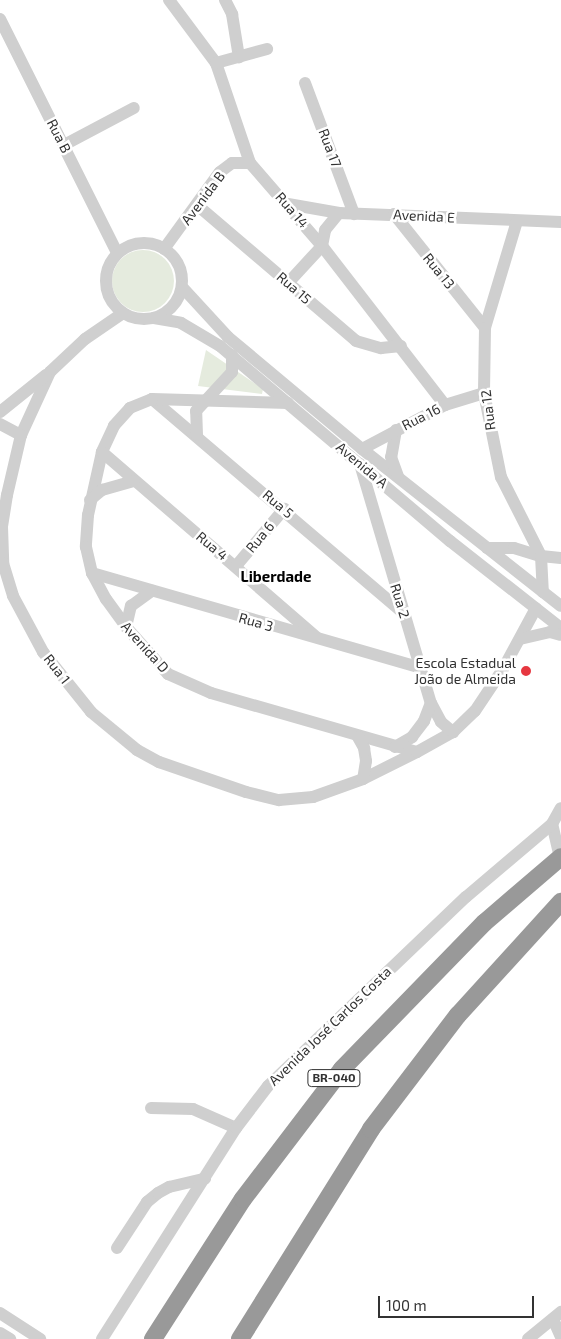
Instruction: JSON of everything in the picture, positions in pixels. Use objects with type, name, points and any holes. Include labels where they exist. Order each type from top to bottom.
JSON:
[{"type":"highway","name":"BR-040","points":[[153,1339],[243,1199],[342,1069],[484,923],[560,859]]},
{"type":"highway","points":[[545,916],[561,890]]},
{"type":"highway","points":[[240,1339],[371,1129],[458,1015],[545,916],[561,902]]},
{"type":"street","name":"Rua 14","points":[[169,0],[216,63],[250,163],[288,204],[322,246],[445,405]]},
{"type":"street","points":[[225,0],[232,14],[239,57]]},
{"type":"street","name":"Rua B","points":[[0,19],[117,253]]},
{"type":"street","points":[[216,63],[267,49]]},
{"type":"street","name":"Rua 17","points":[[305,83],[354,214]]},
{"type":"street","points":[[64,145],[134,108]]},
{"type":"street","name":"Avenida B","points":[[164,248],[220,172],[232,163],[250,163]]},
{"type":"street","name":"Avenida E","points":[[288,204],[354,214],[394,214],[561,222]]},
{"type":"street","name":"Rua 15","points":[[197,205],[356,341],[381,348],[401,346]]},
{"type":"street","points":[[288,283],[322,246],[325,230],[339,213]]},
{"type":"street","name":"Rua 13","points":[[394,214],[485,328]]},
{"type":"street","name":"Rua 12","points":[[517,221],[485,328],[484,393],[501,477],[541,556],[543,592]]},
{"type":"street","points":[[139,242],[151,243],[164,248],[178,264],[182,287],[173,306],[154,318],[135,318],[123,313],[109,297],[106,286],[106,274],[117,253],[139,242]]},
{"type":"street","name":"Avenida A","points":[[182,287],[228,337],[362,449],[561,606]]},
{"type":"street","name":"Rua 1","points":[[123,313],[86,340],[50,372],[22,435],[2,527],[3,563],[13,596],[43,652],[91,712],[113,733],[159,762],[246,792],[280,800],[299,800],[363,779],[417,752]]},
{"type":"street","name":"Avenida A","points":[[154,318],[181,323],[232,356],[478,563],[561,628]]},
{"type":"street","points":[[197,436],[196,410],[232,372],[232,356]]},
{"type":"street","points":[[0,412],[50,372]]},
{"type":"street","name":"Rua 16","points":[[362,449],[445,405],[484,393]]},
{"type":"street","name":"Avenida D","points":[[288,403],[207,398],[152,399],[130,408],[114,426],[102,452],[90,500],[86,547],[92,573],[106,599],[126,627],[168,674],[188,686],[395,748],[417,752]]},
{"type":"street","name":"Rua 5","points":[[152,399],[284,509],[402,612]]},
{"type":"street","points":[[0,424],[22,435]]},
{"type":"street","points":[[396,430],[391,457],[401,480]]},
{"type":"street","name":"Rua 4","points":[[102,452],[320,640]]},
{"type":"street","name":"Rua 2","points":[[360,464],[402,612],[431,703],[441,722],[453,732]]},
{"type":"street","points":[[90,500],[102,490],[134,481]]},
{"type":"street","name":"Rua 6","points":[[236,566],[284,509]]},
{"type":"street","points":[[478,563],[488,547],[514,548],[541,556],[561,558]]},
{"type":"street","name":"Rua 3","points":[[92,573],[421,668]]},
{"type":"street","points":[[126,627],[131,606],[152,591]]},
{"type":"street","points":[[417,752],[453,732],[475,711],[520,639],[536,608]]},
{"type":"street","points":[[520,639],[550,632],[561,635]]},
{"type":"street","points":[[395,748],[412,737],[424,722],[431,703]]},
{"type":"street","points":[[358,737],[364,748],[366,761],[363,779]]},
{"type":"street","name":"Avenida José Carlos Costa","points":[[102,1339],[206,1179],[236,1128],[283,1069],[466,897],[552,824],[561,808]]},
{"type":"street","points":[[552,824],[560,859]]},
{"type":"street","points":[[151,1108],[193,1109],[236,1128]]},
{"type":"street","points":[[118,1248],[147,1202],[158,1193],[169,1187],[206,1179]]},
{"type":"street","points":[[0,1313],[40,1339]]},
{"type":"street","points":[[528,1339],[557,1316],[561,1336]]},
{"type":"street","points":[[0,1332],[10,1339]]},
{"type":"shaded area","points":[[143,250],[160,255],[165,259],[169,264],[174,281],[169,298],[165,303],[160,307],[143,312],[126,307],[121,303],[117,298],[112,281],[117,264],[121,259],[126,255]]},
{"type":"shaded area","points":[[206,350],[263,389],[262,394],[198,386]]},
{"type":"place","name":"Escola Estadual João de Almeida","points":[[526,671]]},
{"type":"district","name":"Liberdade","points":[[276,577]]}]
